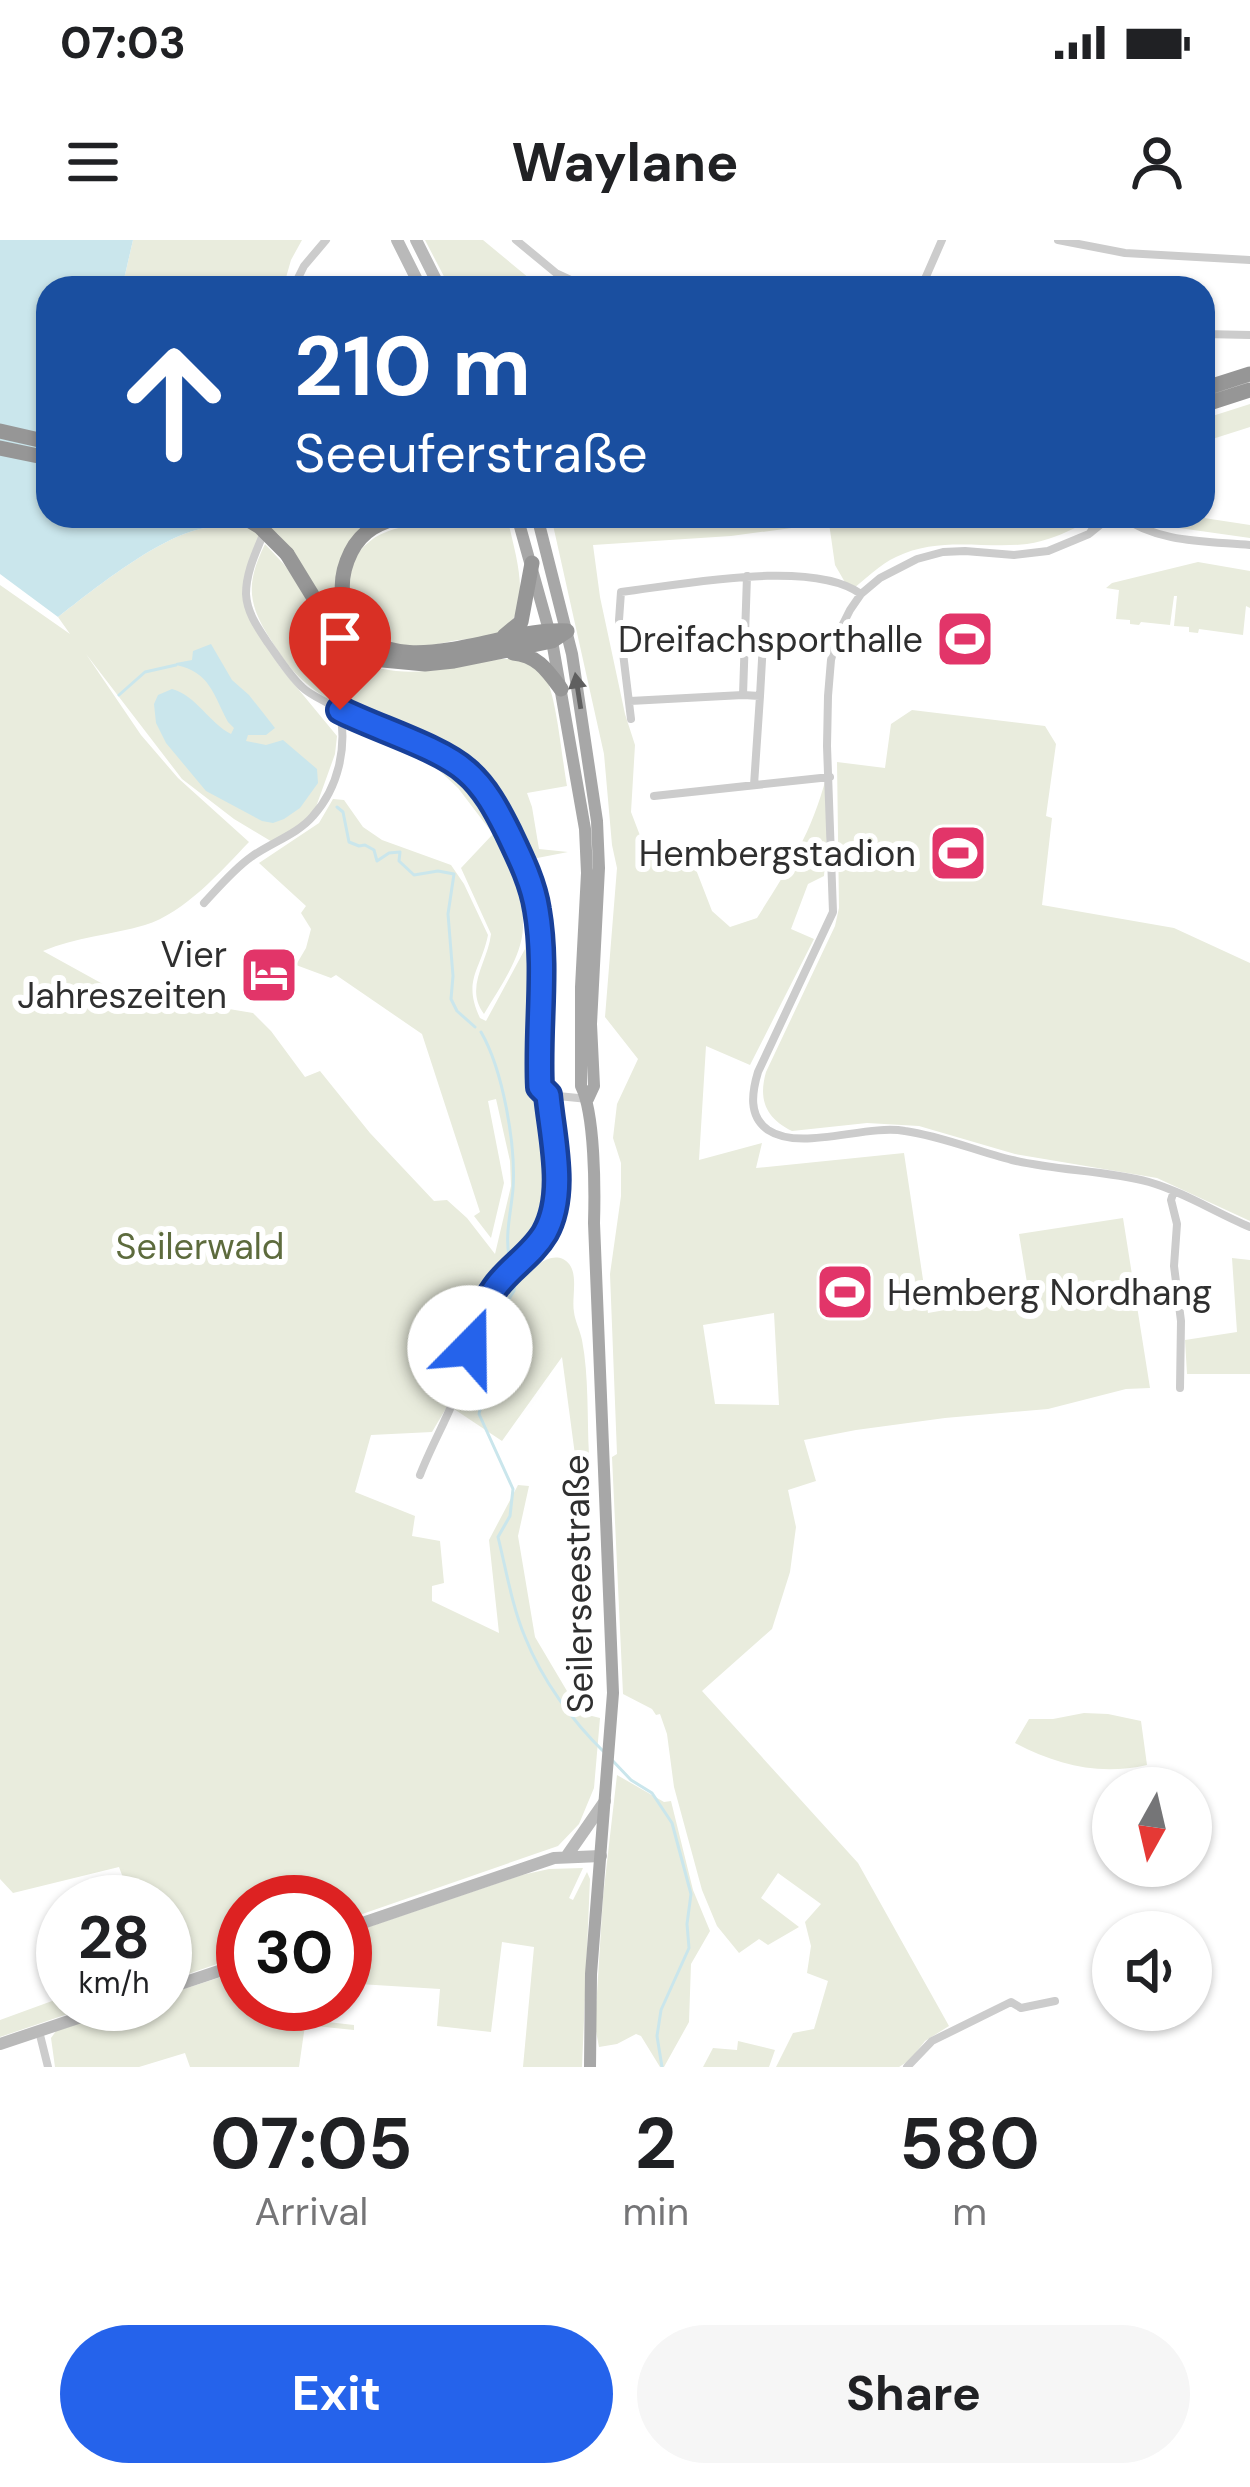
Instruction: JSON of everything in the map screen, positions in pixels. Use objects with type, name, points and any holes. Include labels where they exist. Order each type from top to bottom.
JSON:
[{"type":"highway","points":[[1215,385],[1250,374]]},
{"type":"highway","points":[[1215,401],[1250,390]]},
{"type":"highway","points":[[0,431],[36,439]]},
{"type":"highway","points":[[0,448],[36,456]]},
{"type":"highway","points":[[261,528],[286,554],[331,626],[362,652],[383,660],[424,664],[556,634]]},
{"type":"highway","points":[[372,528],[355,543],[342,580],[343,597],[356,626],[378,644],[404,653],[497,647],[534,658],[561,688]]},
{"type":"highway","points":[[497,647],[521,622],[532,563]]},
{"type":"main road","points":[[397,240],[415,276]]},
{"type":"main road","points":[[417,241],[434,276]]},
{"type":"main road","name":"Seilerseestraße","points":[[521,528],[556,634],[585,829],[587,873],[580,987],[581,1086],[588,1099],[596,1185],[612,1651],[611,1738],[591,1973],[590,2067]]},
{"type":"main road","name":"Seilerseestraße","points":[[539,528],[556,634],[597,821],[591,1024],[594,1086],[588,1099]]},
{"type":"main road","points":[[566,1857],[605,1800]]},
{"type":"main road","points":[[372,1920],[566,1857],[601,1856]]},
{"type":"main road","points":[[0,2044],[39,2031]]},
{"type":"street","points":[[299,276],[326,240]]},
{"type":"street","points":[[516,240],[562,276]]},
{"type":"street","points":[[926,276],[942,240]]},
{"type":"street","points":[[1058,240],[1125,253],[1250,260]]},
{"type":"street","points":[[1215,334],[1250,335]]},
{"type":"street","points":[[265,528],[247,581],[247,602],[272,649],[303,688],[452,762],[494,804],[522,861],[537,909],[542,972],[540,1087],[548,1095],[588,1099]]},
{"type":"street","points":[[1089,534],[1093,528]]},
{"type":"street","points":[[1096,528],[1062,547],[1034,554],[965,551],[929,555],[900,566],[861,594],[838,634],[831,660],[827,746],[833,912],[758,1072],[752,1092],[754,1111],[768,1130],[791,1139],[880,1129],[910,1131],[1015,1161],[1132,1178],[1174,1191],[1250,1227]]},
{"type":"street","points":[[1140,528],[1155,534],[1250,545]]},
{"type":"street","points":[[631,719],[619,620],[621,592],[747,576],[841,582],[861,594]]},
{"type":"street","points":[[743,695],[747,576]]},
{"type":"street","points":[[746,632],[763,642],[754,785]]},
{"type":"street","points":[[630,701],[760,696]]},
{"type":"street","points":[[204,903],[248,858],[312,818],[338,772],[344,739],[340,710]]},
{"type":"street","points":[[654,796],[830,777]]},
{"type":"street","points":[[420,1475],[464,1372],[476,1324],[495,1287],[546,1232],[556,1176],[548,1095]]},
{"type":"street","points":[[1174,1191],[1180,1388]]},
{"type":"street","points":[[907,2067],[932,2041],[1011,2002],[1022,2008],[1055,2001]]},
{"type":"street","points":[[39,2031],[48,2067]]},
{"type":"green space","points":[[133,240],[302,240],[286,276],[125,276]]},
{"type":"green space","points":[[425,240],[483,240],[526,276],[444,276]]},
{"type":"green space","points":[[1250,404],[1250,427],[1215,438],[1215,415]]},
{"type":"green space","points":[[1215,520],[1250,525],[1250,538],[1179,528],[1215,528]]},
{"type":"green space","name":"Seilerwald","points":[[208,528],[264,528],[245,580],[252,622],[280,667],[337,736],[335,754],[312,818],[274,843],[182,779],[86,654],[141,735],[178,778],[249,842],[202,890],[160,919],[43,951],[139,1004],[211,1006],[253,1013],[305,1077],[320,1071],[434,1201],[447,1200],[495,1254],[511,1186],[496,1099],[488,1101],[504,1183],[491,1238],[474,1216],[480,1212],[422,1034],[336,975],[331,978],[296,965],[311,929],[301,913],[306,906],[259,863],[319,823],[333,799],[344,800],[363,827],[382,840],[451,865],[488,935],[473,984],[475,1005],[486,1021],[525,949],[529,928],[525,881],[536,952],[531,1067],[534,1088],[543,1101],[552,1175],[543,1229],[515,1261],[519,1271],[557,1258],[572,1269],[574,1312],[586,1368],[589,1455],[575,1455],[562,1357],[502,1441],[448,1405],[432,1432],[371,1435],[355,1492],[415,1516],[412,1536],[440,1541],[444,1583],[432,1586],[432,1601],[499,1633],[489,1540],[518,1485],[529,1486],[518,1536],[535,1637],[580,1713],[600,1718],[594,1788],[579,1824],[558,1846],[372,1911],[372,1875],[216,1875],[216,1964],[192,1973],[192,1875],[122,1875],[119,1867],[86,1875],[36,1875],[36,1887],[13,1893],[0,1879],[0,585],[70,634],[58,617],[112,576],[175,538]]},
{"type":"green space","points":[[269,528],[367,528],[339,591],[378,651],[346,637],[278,534]]},
{"type":"green space","points":[[510,528],[520,585],[508,626],[487,637],[410,647],[386,642],[371,632],[352,604],[350,571],[369,542],[394,529]]},
{"type":"green space","points":[[554,528],[791,528],[593,545],[600,597],[635,745],[631,812],[644,846],[688,849],[712,911],[730,927],[757,918],[806,834],[826,778],[829,810],[824,876],[808,884],[791,929],[814,939],[750,1065],[706,1046],[699,1160],[762,1143],[756,1168],[904,1153],[928,1313],[1029,1295],[1019,1234],[1123,1218],[1150,1388],[1126,1389],[1048,1409],[945,1418],[804,1440],[816,1481],[788,1490],[796,1527],[790,1572],[772,1629],[702,1691],[858,1863],[949,2026],[925,2041],[899,2067],[776,2067],[793,2033],[814,2029],[828,1981],[807,1973],[811,1946],[805,1922],[821,1904],[778,1873],[761,1898],[799,1927],[768,1945],[759,1939],[739,1953],[717,1926],[702,1890],[660,1714],[623,1694],[612,1457],[617,1454],[610,1274],[621,1163],[613,1138],[617,1104],[638,1059],[605,1017],[617,868],[604,754]],"holes":[[[774,1313],[779,1405],[715,1404],[703,1325]]]},
{"type":"green space","points":[[830,528],[1074,528],[1034,543],[945,545],[912,551],[884,564],[850,591],[835,565]]},
{"type":"green space","points":[[265,544],[289,571],[334,640],[371,666],[417,672],[509,659],[537,667],[546,678],[567,786],[527,793],[539,849],[568,852],[527,860],[505,811],[476,774],[446,752],[439,764],[482,799],[509,852],[520,891],[523,927],[519,950],[484,1014],[476,994],[491,934],[461,868],[493,834],[458,788],[429,761],[437,760],[443,749],[338,705],[287,664],[254,604],[252,582]]},
{"type":"green space","points":[[1198,562],[1250,571],[1250,608],[1246,606],[1243,635],[1189,632],[1189,627],[1174,626],[1177,596],[1170,625],[1116,619],[1119,590],[1106,588],[1112,583]]},
{"type":"green space","points":[[912,710],[1045,726],[1056,744],[1046,816],[1052,818],[1042,905],[1174,928],[1250,963],[1250,1221],[1157,1178],[1015,1154],[919,1126],[867,1123],[792,1131],[770,1114],[763,1091],[766,1072],[835,926],[839,908],[837,762],[885,768],[891,724]]},
{"type":"green space","points":[[1232,1258],[1250,1260],[1250,1374],[1187,1374],[1185,1340],[1237,1332]]},
{"type":"green space","points":[[1084,1713],[1141,1721],[1147,1765],[1079,1766],[1015,1743],[1029,1719]]},
{"type":"green space","points":[[617,1775],[664,1802],[671,1801],[693,1890],[710,1931],[691,1964],[689,2022],[664,2067],[636,2034],[599,2047],[595,2026]]},
{"type":"green space","points":[[583,1868],[569,1898],[573,1900],[587,1872],[590,1879],[582,2067],[523,2067],[534,1947],[502,1942],[491,2032],[437,2026],[440,1989],[372,1985],[372,1926],[549,1869]]},
{"type":"green space","points":[[216,1979],[216,2031],[304,2031],[299,2067],[190,2067],[185,2053],[139,2067],[55,2067],[51,2038],[56,2031],[192,2031],[192,1986]]},
{"type":"green space","points":[[36,2007],[36,2025],[0,2037],[0,2020]]},
{"type":"green space","points":[[738,2041],[775,2050],[769,2067],[703,2067],[713,2048],[737,2050]]},
{"type":"water","points":[[0,240],[133,240],[125,276],[36,276],[36,528],[208,528],[154,549],[58,617],[0,574]]},
{"type":"water","points":[[211,644],[232,680],[275,728],[266,735],[248,735],[246,741],[266,745],[283,740],[317,769],[318,783],[300,808],[284,819],[262,821],[206,791],[166,743],[156,723],[158,695],[172,689],[189,697],[231,734],[234,728],[209,686],[196,673],[176,665],[192,660],[193,651]]},
{"type":"waterway","points":[[119,695],[145,672],[176,665]]},
{"type":"waterway","points":[[337,807],[343,812],[349,842],[374,850],[377,861],[400,852],[399,861],[414,875],[454,874],[448,914],[451,999],[475,1027]]},
{"type":"waterway","points":[[481,1032],[496,1066],[510,1130],[509,1256]]},
{"type":"waterway","points":[[516,1274],[479,1414],[513,1489],[510,1516],[498,1537],[516,1613],[532,1653],[559,1699],[605,1753]]},
{"type":"waterway","points":[[612,1760],[652,1793],[672,1823],[691,1894],[689,1948],[661,2010],[657,2036],[662,2067]]},
{"type":"place","name":"Dreifachsporthalle","points":[[965,639]]},
{"type":"place","name":"Hembergstadion","points":[[958,853]]},
{"type":"place","name":"Vier Jahreszeiten","points":[[269,975]]},
{"type":"place","name":"Hemberg Nordhang","points":[[845,1292]]},
{"type":"route","points":[[340,710],[466,771],[494,804],[522,861],[537,909],[542,972],[540,1087],[548,1095],[556,1176],[554,1206],[546,1232],[495,1287],[470,1348]]}]
